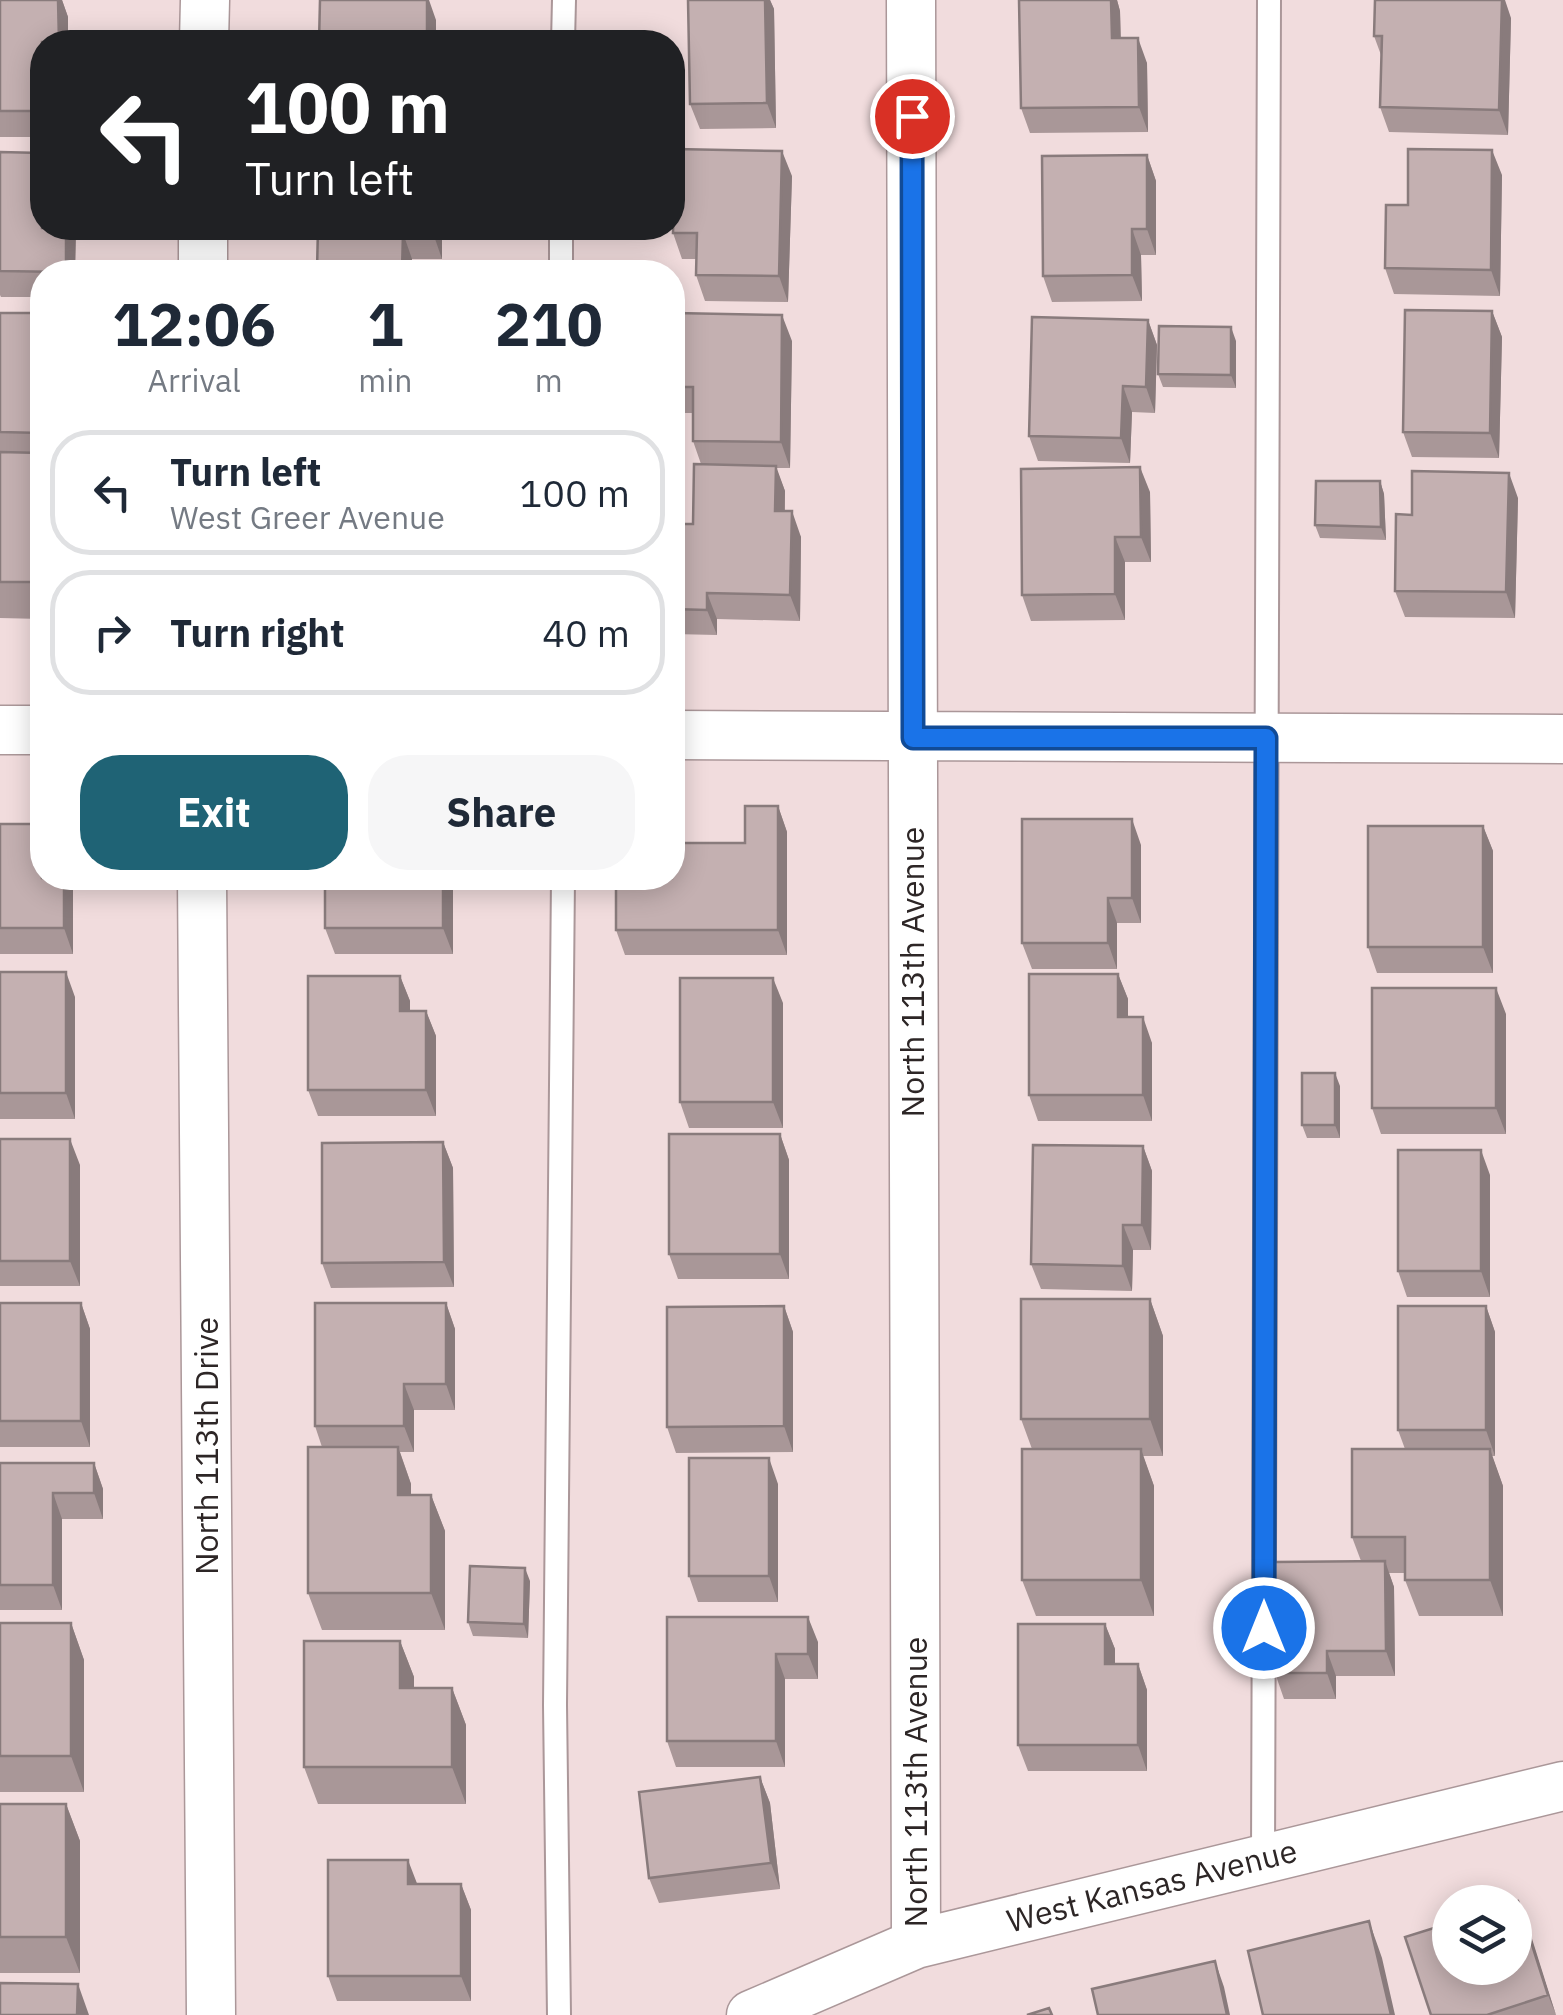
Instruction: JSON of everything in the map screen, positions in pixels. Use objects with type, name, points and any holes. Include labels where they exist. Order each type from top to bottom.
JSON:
[{"type":"street","points":[[204,0],[204,30]]},
{"type":"street","name":"North 113th Avenue","points":[[911,0],[916,1944]]},
{"type":"street","points":[[0,730],[30,730]]},
{"type":"street","points":[[685,735],[1563,738]]},
{"type":"street","name":"North 113th Drive","points":[[202,890],[212,2015]]},
{"type":"street","name":"West Kansas Avenue","points":[[751,2015],[916,1944],[1563,1786]]},
{"type":"lane","points":[[563,30],[564,0]]},
{"type":"lane","points":[[1263,1859],[1269,0]]},
{"type":"lane","points":[[558,2015],[555,1705],[563,890]]},
{"type":"building","points":[[0,0],[58,0],[59,30],[30,30],[30,111],[0,111]]},
{"type":"building","points":[[320,0],[427,0],[427,30],[319,30]]},
{"type":"building","points":[[688,0],[765,0],[767,103],[690,104]]},
{"type":"building","points":[[1019,0],[1111,0],[1112,38],[1138,38],[1139,107],[1021,108]]},
{"type":"building","points":[[1375,0],[1502,0],[1499,110],[1380,107],[1382,36],[1374,36]]},
{"type":"building","points":[[685,149],[782,151],[779,276],[696,275],[697,233],[685,233]]},
{"type":"building","points":[[1408,149],[1492,150],[1491,270],[1385,268],[1386,205],[1408,205]]},
{"type":"building","points":[[0,152],[30,153],[30,240],[66,240],[66,260],[30,260],[30,271],[0,271]]},
{"type":"building","points":[[1147,155],[1147,229],[1132,229],[1132,275],[1043,276],[1042,156]]},
{"type":"building","points":[[318,240],[403,240],[402,260],[317,260]]},
{"type":"building","points":[[1405,310],[1492,311],[1490,433],[1403,432]]},
{"type":"building","points":[[0,313],[30,313],[30,433],[0,432]]},
{"type":"building","points":[[685,313],[782,315],[781,442],[693,441],[693,387],[685,387]]},
{"type":"building","points":[[1032,317],[1148,320],[1146,387],[1123,386],[1121,438],[1029,436]]},
{"type":"building","points":[[1159,326],[1231,327],[1231,375],[1158,374]]},
{"type":"building","points":[[0,452],[30,453],[30,582],[0,582]]},
{"type":"building","points":[[694,464],[776,466],[775,511],[792,511],[790,595],[707,593],[707,610],[685,609],[685,524],[693,524]]},
{"type":"building","points":[[1140,467],[1141,537],[1115,537],[1115,594],[1022,595],[1021,469]]},
{"type":"building","points":[[1412,471],[1509,473],[1506,592],[1395,591],[1396,514],[1412,515]]},
{"type":"building","points":[[1316,481],[1380,481],[1381,527],[1315,525]]},
{"type":"building","points":[[745,806],[778,806],[778,930],[616,930],[616,890],[685,890],[685,843],[745,843]]},
{"type":"building","points":[[1022,819],[1132,819],[1132,898],[1108,898],[1108,943],[1022,943]]},
{"type":"building","points":[[0,824],[30,824],[30,890],[64,890],[64,928],[0,928]]},
{"type":"building","points":[[1368,826],[1483,826],[1483,947],[1368,947]]},
{"type":"building","points":[[325,890],[443,890],[443,928],[325,928]]},
{"type":"building","points":[[0,972],[66,972],[66,1093],[0,1093]]},
{"type":"building","points":[[1029,974],[1118,974],[1118,1017],[1143,1017],[1143,1095],[1029,1095]]},
{"type":"building","points":[[308,976],[400,976],[400,1011],[426,1011],[426,1090],[308,1090]]},
{"type":"building","points":[[680,978],[773,978],[773,1102],[680,1102]]},
{"type":"building","points":[[1372,988],[1496,988],[1496,1108],[1372,1108]]},
{"type":"building","points":[[1302,1073],[1335,1073],[1335,1125],[1302,1125]]},
{"type":"building","points":[[669,1134],[780,1134],[780,1254],[669,1254]]},
{"type":"building","points":[[0,1139],[70,1139],[70,1261],[0,1261]]},
{"type":"building","points":[[443,1142],[444,1262],[322,1263],[322,1143]]},
{"type":"building","points":[[1033,1145],[1143,1146],[1142,1225],[1123,1225],[1123,1266],[1031,1264]]},
{"type":"building","points":[[1398,1150],[1481,1150],[1481,1271],[1398,1271]]},
{"type":"building","points":[[1021,1299],[1150,1299],[1150,1419],[1021,1419]]},
{"type":"building","points":[[0,1303],[81,1303],[81,1421],[0,1421]]},
{"type":"building","points":[[315,1303],[446,1303],[446,1384],[404,1384],[404,1426],[315,1426]]},
{"type":"building","points":[[784,1306],[784,1426],[667,1427],[667,1307]]},
{"type":"building","points":[[1398,1306],[1486,1306],[1486,1430],[1398,1430]]},
{"type":"building","points":[[308,1447],[398,1447],[398,1495],[431,1495],[431,1593],[308,1593]]},
{"type":"building","points":[[1022,1449],[1141,1449],[1141,1580],[1022,1580]]},
{"type":"building","points":[[1352,1449],[1490,1449],[1490,1580],[1405,1580],[1405,1537],[1352,1537]]},
{"type":"building","points":[[689,1458],[769,1458],[769,1576],[689,1576]]},
{"type":"building","points":[[0,1463],[94,1463],[94,1493],[53,1493],[53,1585],[0,1585]]},
{"type":"building","points":[[1385,1561],[1386,1651],[1327,1651],[1327,1673],[1275,1673],[1274,1562]]},
{"type":"building","points":[[470,1566],[525,1568],[524,1624],[468,1622]]},
{"type":"building","points":[[667,1617],[808,1617],[808,1654],[776,1654],[776,1741],[667,1741]]},
{"type":"building","points":[[0,1623],[71,1623],[71,1756],[0,1756]]},
{"type":"building","points":[[1018,1624],[1105,1624],[1105,1664],[1138,1664],[1138,1745],[1018,1745]]},
{"type":"building","points":[[304,1641],[400,1641],[400,1688],[452,1688],[452,1767],[304,1767]]},
{"type":"building","points":[[760,1777],[771,1863],[649,1878],[639,1792]]},
{"type":"building","points":[[0,1804],[66,1804],[66,1937],[0,1937]]},
{"type":"building","points":[[328,1860],[408,1860],[408,1884],[461,1884],[461,1976],[328,1976]]},
{"type":"building","points":[[1369,1921],[1391,2015],[1263,2015],[1248,1951]]},
{"type":"building","points":[[1432,1929],[1432,1985],[1532,1985],[1532,1945],[1548,1995],[1487,2015],[1431,2015],[1405,1937]]},
{"type":"building","points":[[1215,1961],[1227,2015],[1098,2015],[1092,1989]]},
{"type":"building","points":[[0,1983],[78,1984],[77,2015],[0,2015]]},
{"type":"building","points":[[1049,2008],[1052,2015],[1027,2015]]},
{"type":"route","points":[[912,116],[913,738],[1266,738],[1264,1628]]}]
